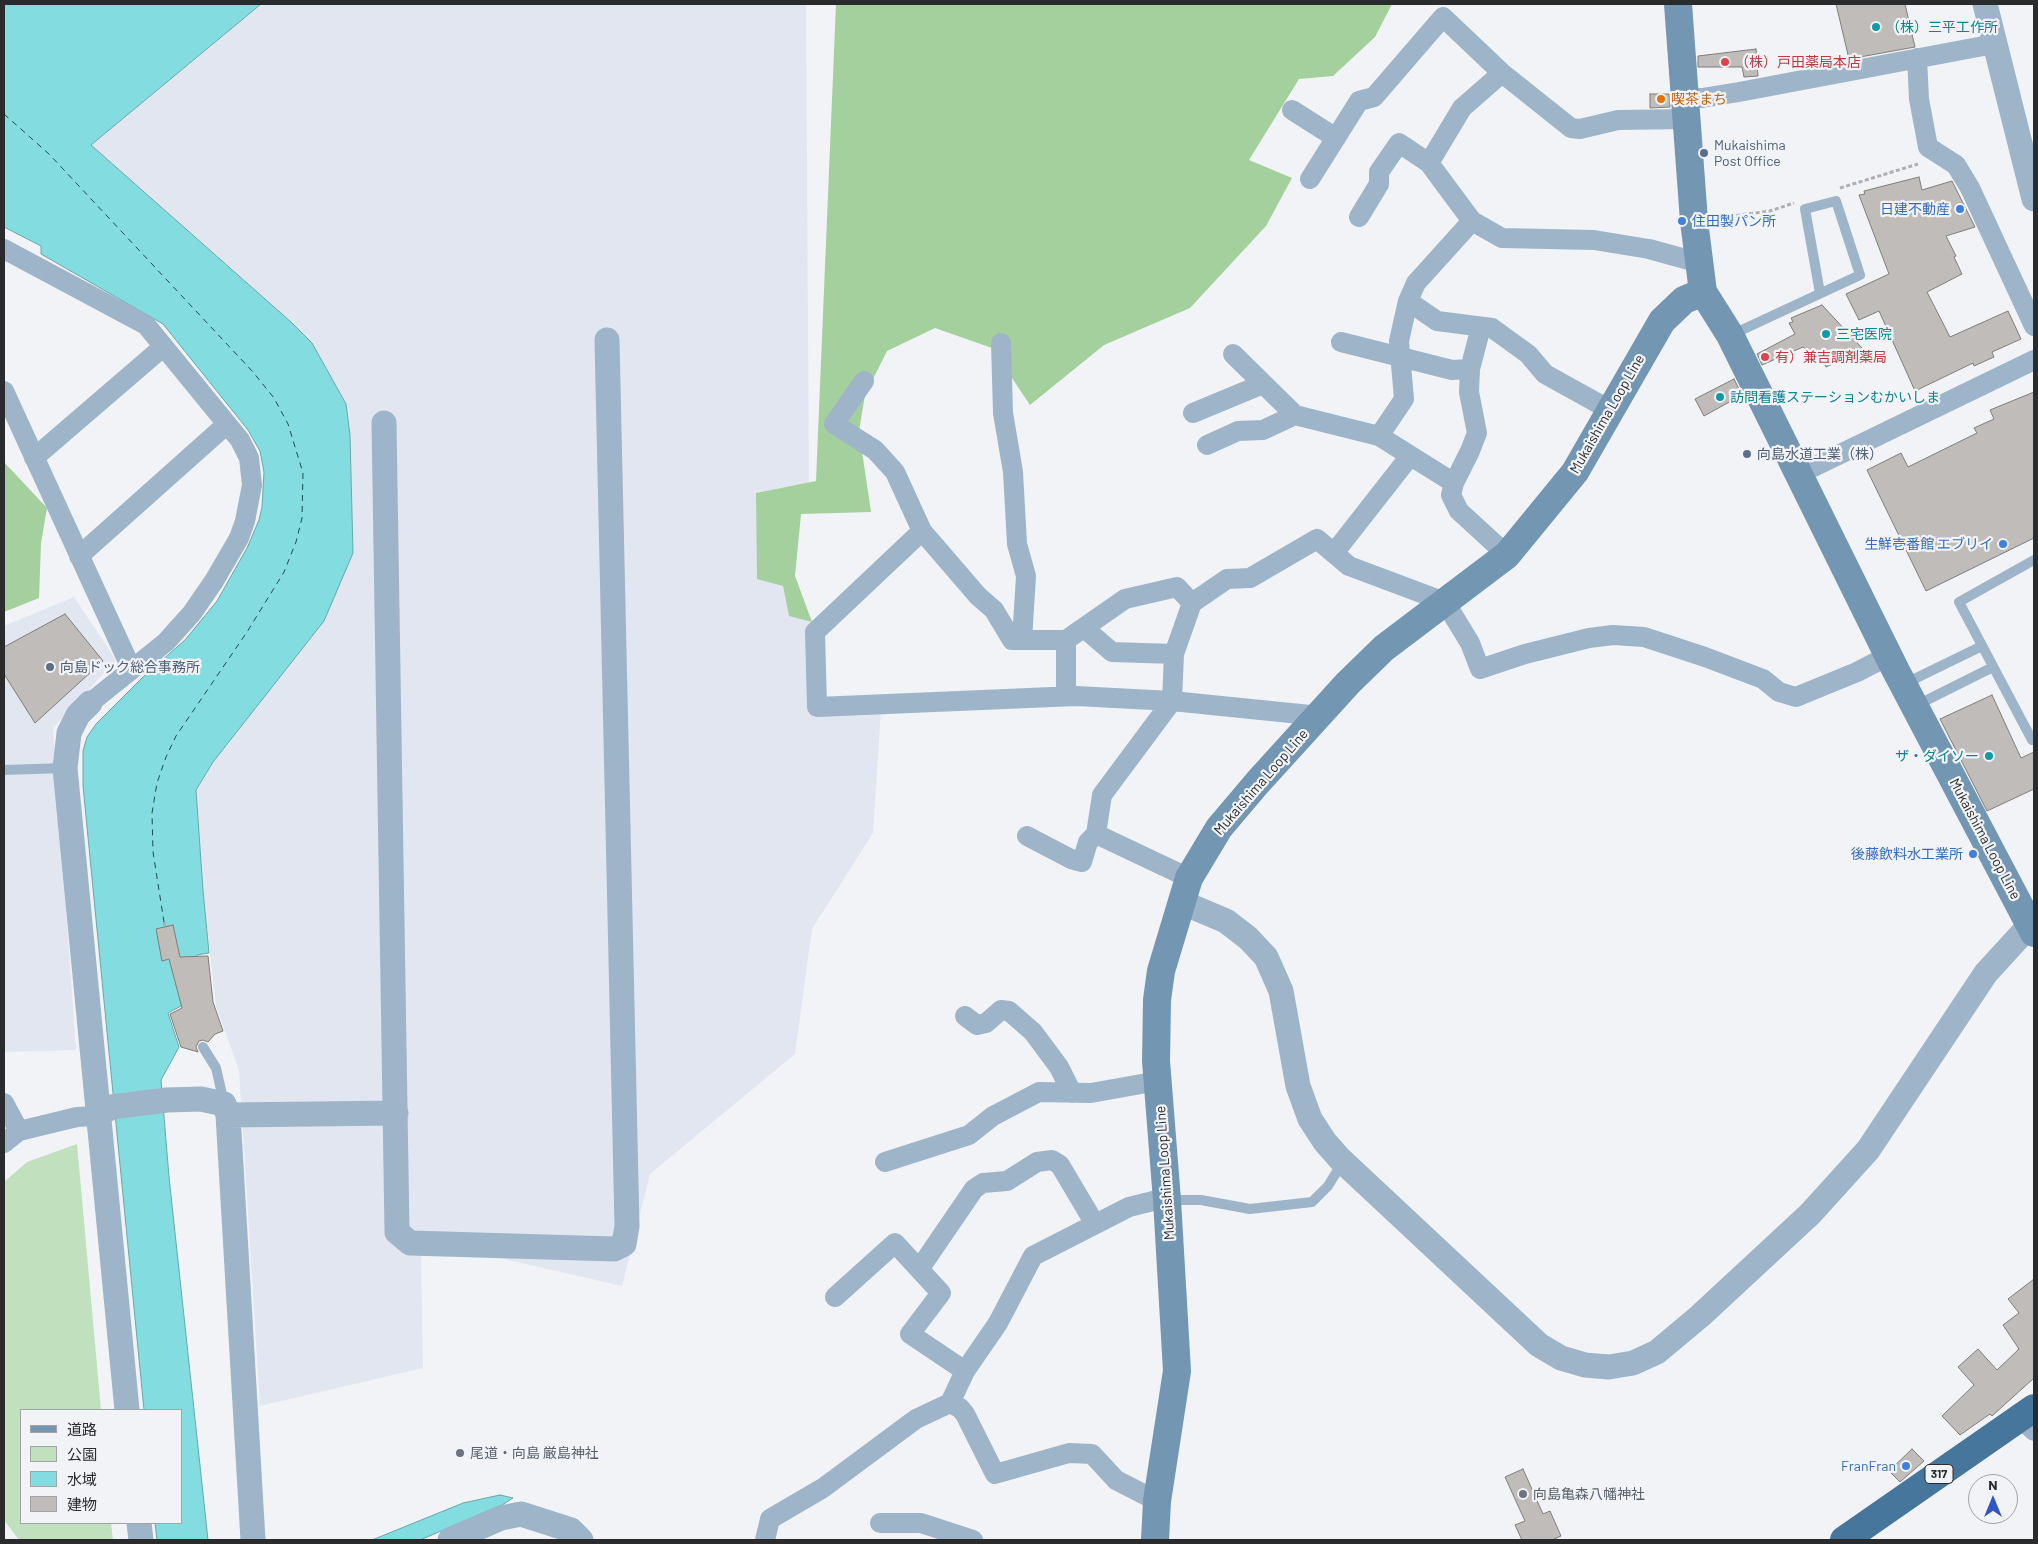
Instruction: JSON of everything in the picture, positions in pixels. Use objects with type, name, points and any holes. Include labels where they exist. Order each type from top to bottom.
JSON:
[{"type":"highway","name":"317","points":[[1844,1540],[2029,1419]]},
{"type":"main road","name":"Mukaishima Loop Line","points":[[1678,4],[1703,292],[1730,335],[1888,656],[2033,927]]},
{"type":"main road","name":"Mukaishima Loop Line","points":[[1155,1540],[1157,1501],[1177,1371],[1168,1200],[1155,1039],[1161,971],[1185,890],[1206,847],[1218,828],[1348,683],[1384,648],[1507,555],[1576,472],[1662,320],[1684,300],[1703,292]]},
{"type":"street","points":[[1985,4],[2034,200]]},
{"type":"street","points":[[1310,179],[1359,101],[1374,97],[1444,16],[1502,73],[1571,128],[1580,129],[1686,108],[1702,98],[1994,44]]},
{"type":"street","points":[[1917,58],[1919,99],[1928,147],[1956,165],[1970,188],[2034,326]]},
{"type":"street","points":[[1429,163],[1462,108],[1502,73]]},
{"type":"street","points":[[1292,110],[1336,138]]},
{"type":"street","points":[[1359,217],[1379,184],[1379,172],[1400,143],[1429,163],[1472,221],[1502,238],[1594,240],[1649,249],[1700,263]]},
{"type":"street","points":[[1379,436],[1404,399],[1399,341],[1408,301],[1416,283],[1472,221]]},
{"type":"street","points":[[4,249],[146,325],[240,440],[249,458],[250,498],[238,538],[214,581],[192,613],[166,642],[131,668],[90,703],[78,715],[68,733],[65,768],[104,1111],[127,1409]]},
{"type":"street","points":[[1408,301],[1437,321],[1492,328],[1528,354],[1545,374],[1610,410]]},
{"type":"street","points":[[1481,326],[1470,369],[1469,392],[1476,433],[1470,451],[1454,483],[1451,495],[1458,511],[1507,555]]},
{"type":"street","points":[[384,423],[397,1232],[410,1243],[614,1249],[624,1244],[627,1226],[607,340]]},
{"type":"street","points":[[1001,342],[1003,413],[1013,472],[1017,544],[1026,576],[1022,640]]},
{"type":"street","points":[[1341,342],[1452,370],[1470,369]]},
{"type":"street","points":[[34,458],[163,347]]},
{"type":"street","points":[[1233,354],[1294,415],[1379,436],[1454,483]]},
{"type":"street","points":[[1799,474],[2034,360]]},
{"type":"street","points":[[864,381],[834,424],[875,450],[895,472],[922,531],[978,596],[994,610],[1012,640],[1066,640],[1125,600],[1177,587],[1192,603]]},
{"type":"street","points":[[1193,413],[1263,384]]},
{"type":"street","points":[[4,392],[131,668]]},
{"type":"street","points":[[1206,445],[1238,431],[1263,430],[1294,415]]},
{"type":"street","points":[[80,556],[227,424]]},
{"type":"street","points":[[1334,553],[1410,456]]},
{"type":"street","points":[[922,531],[815,632],[816,707],[1066,696],[1172,701],[1320,716]]},
{"type":"street","points":[[1027,836],[1071,859],[1082,862],[1088,842],[1096,834],[1102,795],[1172,701],[1174,654],[1192,603],[1227,579],[1250,578],[1318,539],[1349,566],[1445,602],[1470,642],[1480,669],[1525,654],[1589,638],[1613,635],[1644,637],[1763,679],[1779,692],[1796,696],[1857,672],[1888,656]]},
{"type":"street","points":[[1084,628],[1112,652],[1174,654]]},
{"type":"street","points":[[1066,640],[1066,696]]},
{"type":"street","points":[[1096,834],[1185,890],[1248,938],[1266,957],[1281,991],[1298,1086],[1310,1119],[1325,1142],[1343,1162],[1539,1345],[1561,1358],[1585,1365],[1609,1367],[1633,1363],[1658,1352],[1817,1207],[1868,1150],[1986,973],[2033,927]]},
{"type":"street","points":[[965,1016],[977,1025],[986,1023],[1001,1010],[1010,1011],[1033,1032],[1059,1067],[1072,1093]]},
{"type":"street","points":[[885,1162],[969,1135],[992,1116],[1039,1092],[1091,1093],[1158,1081]]},
{"type":"street","points":[[4,1103],[11,1137],[77,1117],[167,1100],[201,1099],[226,1109],[396,1113]]},
{"type":"street","points":[[226,1109],[253,1540]]},
{"type":"street","points":[[920,1268],[974,1189],[983,1183],[1007,1181],[1037,1162],[1052,1160],[1060,1165],[1095,1224]]},
{"type":"street","points":[[765,1540],[770,1519],[823,1488],[916,1419],[950,1403],[965,1371],[998,1323],[1033,1256],[1129,1207],[1153,1201],[1168,1200]]},
{"type":"street","points":[[835,1297],[895,1243],[941,1293],[910,1334],[965,1371]]},
{"type":"street","points":[[950,1403],[960,1408],[965,1414],[995,1474],[1069,1453],[1092,1454],[1116,1480],[1157,1501]]},
{"type":"street","points":[[450,1540],[501,1518],[521,1514],[571,1530],[581,1540]]},
{"type":"street","points":[[880,1523],[921,1523],[973,1540]]},
{"type":"street","points":[[139,1524],[140,1540]]},
{"type":"lane","points":[[1730,335],[1860,275],[1836,201],[1805,209],[1820,293]]},
{"type":"lane","points":[[2034,560],[1959,602],[2032,740],[2034,739]]},
{"type":"lane","points":[[1909,696],[1982,646]]},
{"type":"lane","points":[[1909,696],[1993,667]]},
{"type":"lane","points":[[4,770],[65,768]]},
{"type":"lane","points":[[203,1047],[216,1068],[226,1109]]},
{"type":"lane","points":[[1168,1200],[1201,1200],[1250,1209],[1312,1202],[1328,1186],[1343,1162]]},
{"type":"shaded area","points":[[261,4],[806,4],[809,483],[756,493],[783,586],[789,616],[812,622],[813,709],[881,710],[873,833],[812,929],[795,1054],[650,1174],[622,1286],[495,1257],[421,1256],[423,1368],[260,1406],[239,1070],[216,1006],[203,891],[196,790],[353,553],[350,435],[346,404],[312,343],[291,322],[91,145]]},
{"type":"shaded area","points":[[74,597],[116,660],[53,728],[76,1050],[4,1052],[4,626]]},
{"type":"green space","points":[[836,4],[1392,4],[1375,37],[1333,76],[1299,79],[1249,160],[1292,178],[1266,226],[1190,308],[1104,345],[1030,405],[992,348],[935,328],[887,351],[865,395],[859,431],[871,512],[801,514],[795,576],[812,622],[789,616],[783,586],[757,579],[756,493],[816,481]]},
{"type":"green space","points":[[4,462],[47,508],[41,543],[39,598],[4,612]]},
{"type":"green space","points":[[77,1144],[101,1409],[20,1409],[20,1524],[111,1524],[113,1540],[19,1540],[4,1520],[4,1182],[27,1162]]},
{"type":"water","points":[[4,4],[261,4],[91,145],[291,322],[312,343],[346,404],[350,435],[353,553],[324,621],[213,762],[196,790],[209,953],[197,955],[200,996],[168,1013],[179,1047],[161,1080],[169,1177],[208,1540],[157,1540],[155,1524],[182,1524],[182,1409],[144,1409],[83,786],[83,751],[87,737],[96,724],[144,676],[185,640],[217,601],[247,548],[259,520],[262,507],[264,472],[260,451],[248,430],[163,324],[41,254],[41,246],[4,227]]},
{"type":"water","points":[[500,1495],[513,1498],[502,1505],[420,1540],[372,1540],[463,1503]]},
{"type":"building","name":"（株）三平工作所","points":[[1836,4],[1905,4],[1915,47],[1849,59]]},
{"type":"building","name":"（株）戸田薬局本店","points":[[1756,49],[1758,76],[1744,77],[1742,67],[1698,67],[1698,56]]},
{"type":"building","points":[[1650,94],[1669,94],[1670,107],[1650,108]]},
{"type":"building","points":[[1919,177],[1922,190],[1952,181],[1975,227],[1946,236],[1962,274],[1927,292],[1950,337],[2008,311],[2021,339],[1992,352],[1994,357],[1974,366],[1973,363],[1915,391],[1879,311],[1859,320],[1846,294],[1889,274],[1859,195],[1865,194],[1864,191]]},
{"type":"building","name":"三宅医院","points":[[1822,305],[1863,349],[1826,367],[1819,354],[1810,352],[1803,347],[1762,365],[1757,354],[1795,334],[1789,323],[1793,322],[1791,318]]},
{"type":"building","name":"訪問看護ステーションむかいしま","points":[[1734,379],[1742,395],[1704,416],[1695,399]]},
{"type":"building","points":[[2034,392],[2034,538],[1926,591],[1867,470],[1901,453],[1908,467],[1977,433],[1974,428],[1994,419],[1990,410]]},
{"type":"building","name":"向島ドック総合事務所","points":[[65,614],[103,661],[35,723],[4,674],[4,647]]},
{"type":"building","name":"ザ・ダイソー","points":[[1992,695],[2021,758],[2034,752],[2034,789],[1987,811],[1940,719]]},
{"type":"building","points":[[173,925],[180,957],[208,956],[213,1002],[223,1031],[215,1034],[208,1042],[199,1041],[196,1047],[198,1052],[181,1047],[170,1014],[182,1008],[169,959],[162,961],[156,929]]},
{"type":"building","points":[[2034,1279],[2034,1378],[1992,1416],[1990,1414],[1960,1435],[1942,1416],[1974,1385],[1958,1367],[1978,1349],[1997,1370],[2019,1349],[2003,1325],[2019,1313],[2008,1299]]},
{"type":"building","name":"FranFran","points":[[1912,1449],[1924,1461],[1900,1482],[1889,1471]]},
{"type":"building","name":"向島亀森八幡神社","points":[[1523,1469],[1543,1514],[1550,1511],[1561,1536],[1552,1540],[1522,1540],[1515,1525],[1525,1521],[1505,1477]]},
{"type":"ferry route","points":[[4,114],[49,154],[253,372],[274,398],[288,424],[303,473],[302,518],[296,542],[284,572],[247,632],[176,736],[157,783],[152,813],[153,852],[164,922]]},
{"type":"place","name":"（株）三平工作所","points":[[1876,27]]},
{"type":"place","name":"（株）戸田薬局本店","points":[[1725,62]]},
{"type":"place","name":"喫茶まち","points":[[1661,99]]},
{"type":"place","name":"Mukaishima Post Office","points":[[1704,153]]},
{"type":"place","name":"日建不動産","points":[[1960,209]]},
{"type":"place","name":"住田製パン所","points":[[1682,221]]},
{"type":"place","name":"三宅医院","points":[[1826,334]]},
{"type":"place","name":"有）兼吉調剤薬局","points":[[1765,357]]},
{"type":"place","name":"訪問看護ステーションむかいしま","points":[[1720,397]]},
{"type":"place","name":"向島水道工業（株）","points":[[1747,454]]},
{"type":"place","name":"生鮮壱番館 エブリイ","points":[[2003,544]]},
{"type":"place","name":"向島ドック総合事務所","points":[[50,667]]},
{"type":"place","name":"ザ・ダイソー","points":[[1989,756]]},
{"type":"place","name":"後藤飲料水工業所","points":[[1973,854]]},
{"type":"place","name":"尾道・向島 厳島神社","points":[[460,1453]]},
{"type":"place","name":"FranFran","points":[[1906,1466]]},
{"type":"place","name":"向島亀森八幡神社","points":[[1523,1494]]}]
